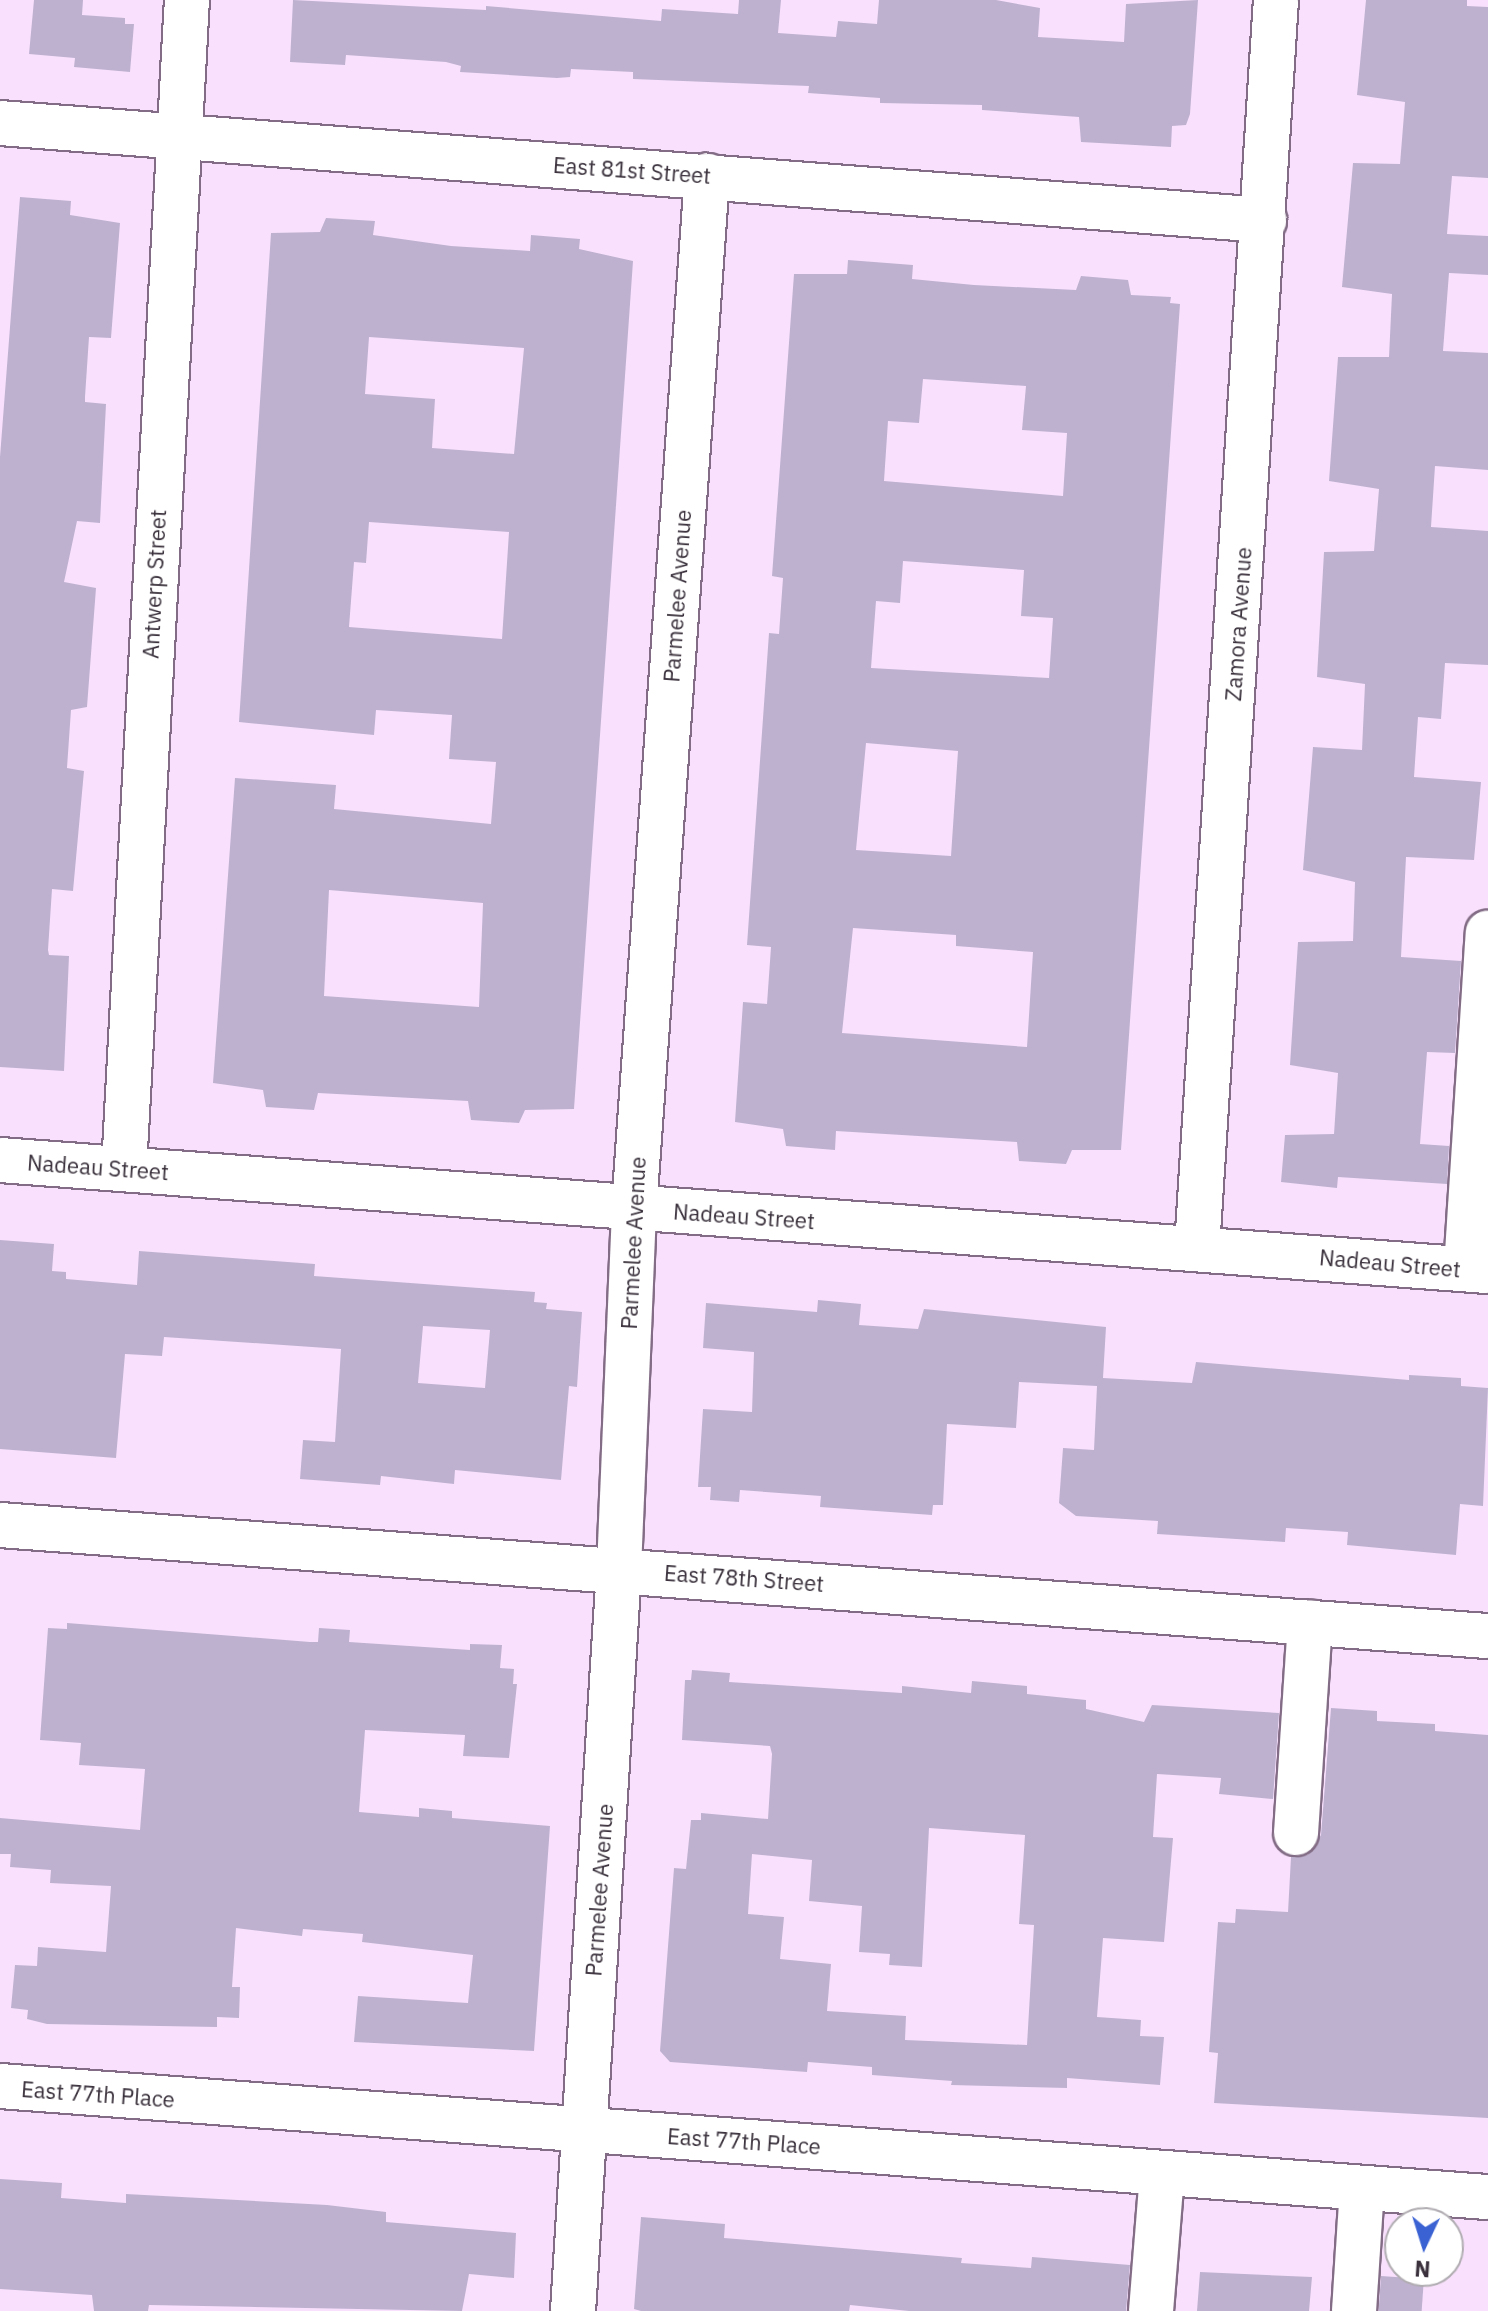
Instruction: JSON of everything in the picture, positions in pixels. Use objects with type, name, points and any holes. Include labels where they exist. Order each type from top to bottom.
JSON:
[{"type":"street","name":"Antwerp Street","points":[[124,1169],[177,138],[187,0]]},
{"type":"street","name":"Zamora Avenue","points":[[1197,1248],[1276,0]]},
{"type":"street","name":"East 81st Street","points":[[0,123],[1264,220]]},
{"type":"street","name":"Parmelee Avenue","points":[[573,2311],[619,1569],[634,1208],[707,176]]},
{"type":"street","points":[[1477,1270],[1488,933]]},
{"type":"street","name":"Nadeau Street","points":[[0,1160],[1477,1270]]},
{"type":"street","name":"East 78th Street","points":[[0,1525],[1488,1636]]},
{"type":"street","points":[[1296,1833],[1310,1622]]},
{"type":"street","name":"East 77th Place","points":[[0,2086],[1488,2197]]},
{"type":"street","points":[[1151,2311],[1162,2173]]},
{"type":"street","points":[[1354,2311],[1362,2188]]},
{"type":"building","points":[[34,0],[83,0],[82,15],[125,18],[125,24],[134,24],[130,72],[74,67],[75,58],[29,54]]},
{"type":"building","points":[[293,0],[486,10],[486,6],[661,21],[662,9],[738,14],[739,0],[781,0],[778,33],[836,37],[838,21],[877,24],[879,0],[996,0],[1040,8],[1038,37],[1124,42],[1126,4],[1198,0],[1190,114],[1186,125],[1172,126],[1171,147],[1081,142],[1079,117],[982,110],[982,105],[880,103],[880,98],[808,93],[809,86],[633,79],[633,72],[571,69],[570,77],[557,78],[460,72],[461,66],[446,62],[346,55],[345,65],[290,62]]},
{"type":"building","points":[[1366,0],[1467,0],[1467,6],[1488,7],[1488,178],[1452,176],[1447,234],[1488,236],[1488,275],[1449,273],[1443,351],[1488,353],[1488,470],[1435,466],[1431,527],[1488,531],[1488,665],[1445,663],[1441,719],[1418,717],[1414,777],[1481,782],[1474,860],[1406,857],[1401,957],[1461,961],[1455,1053],[1427,1052],[1420,1144],[1449,1146],[1447,1184],[1338,1177],[1337,1188],[1281,1182],[1285,1135],[1334,1134],[1338,1073],[1290,1065],[1298,942],[1353,941],[1355,882],[1303,870],[1313,747],[1362,750],[1365,684],[1317,677],[1324,552],[1374,551],[1379,489],[1329,481],[1338,357],[1389,357],[1392,294],[1342,287],[1353,163],[1400,164],[1405,102],[1357,95]]},
{"type":"building","points":[[20,197],[71,201],[70,215],[120,223],[111,338],[89,337],[85,397],[85,402],[106,404],[100,523],[77,521],[64,582],[96,588],[87,707],[71,710],[67,768],[84,771],[73,891],[52,889],[49,955],[69,956],[64,1071],[0,1067],[0,457]]},
{"type":"building","points":[[326,218],[375,221],[373,235],[451,246],[530,251],[531,235],[580,239],[579,249],[633,261],[574,1109],[525,1110],[519,1123],[471,1120],[468,1101],[318,1093],[314,1110],[266,1107],[263,1090],[213,1083],[235,778],[336,785],[334,809],[491,824],[496,762],[449,759],[452,715],[376,710],[374,735],[239,722],[271,233],[320,232]],"holes":[[[369,337],[524,348],[514,454],[432,448],[435,399],[365,394]],[[369,522],[509,532],[502,639],[349,627],[354,562],[366,563]],[[329,890],[483,903],[479,1007],[324,996]]]},
{"type":"building","points":[[848,260],[913,265],[912,279],[974,285],[1076,290],[1081,276],[1128,280],[1131,295],[1171,297],[1170,303],[1180,304],[1121,1150],[1072,1150],[1066,1164],[1019,1161],[1017,1142],[836,1131],[835,1150],[786,1146],[783,1129],[735,1122],[743,1002],[767,1004],[771,947],[747,945],[769,633],[779,634],[783,578],[772,576],[794,274],[847,274]],"holes":[[[923,379],[1026,386],[1022,430],[1067,433],[1063,496],[884,481],[888,421],[919,423]],[[903,561],[1024,570],[1021,616],[1053,618],[1049,678],[871,668],[876,601],[900,603]],[[866,743],[958,751],[951,856],[856,850]],[[853,928],[956,935],[956,946],[1033,952],[1027,1047],[842,1033]]]},
{"type":"building","points":[[0,1240],[54,1244],[52,1271],[66,1272],[66,1279],[137,1285],[139,1251],[315,1264],[314,1276],[535,1292],[534,1302],[547,1303],[546,1309],[582,1312],[577,1387],[569,1386],[561,1480],[455,1470],[454,1484],[381,1476],[380,1485],[300,1479],[303,1440],[335,1442],[341,1349],[164,1337],[162,1356],[125,1354],[116,1458],[0,1449]],"holes":[[[423,1326],[490,1330],[485,1388],[418,1383]]]},
{"type":"building","points":[[818,1300],[861,1304],[859,1325],[918,1329],[924,1309],[1106,1327],[1103,1378],[1192,1383],[1196,1362],[1409,1380],[1409,1375],[1461,1378],[1461,1386],[1488,1388],[1483,1506],[1460,1504],[1456,1555],[1347,1545],[1348,1532],[1286,1528],[1285,1542],[1157,1534],[1158,1521],[1076,1516],[1059,1503],[1063,1448],[1094,1450],[1097,1386],[1019,1382],[1016,1428],[947,1424],[943,1505],[933,1505],[932,1515],[820,1507],[821,1496],[740,1490],[739,1502],[710,1500],[711,1487],[698,1487],[703,1409],[752,1412],[754,1352],[703,1348],[706,1303],[817,1312]]},
{"type":"building","points":[[67,1623],[310,1642],[318,1642],[319,1628],[350,1630],[349,1642],[470,1650],[470,1644],[502,1645],[500,1668],[514,1669],[513,1684],[517,1684],[509,1758],[463,1756],[465,1735],[365,1730],[359,1812],[419,1817],[419,1808],[452,1811],[452,1818],[550,1826],[534,2051],[354,2042],[358,1996],[468,2003],[473,1955],[362,1942],[363,1934],[303,1929],[302,1936],[236,1928],[232,1987],[240,1987],[239,2018],[217,2017],[217,2027],[47,2024],[27,2019],[28,2010],[11,2008],[15,1965],[37,1966],[38,1947],[106,1952],[111,1886],[50,1883],[51,1870],[10,1867],[11,1854],[0,1854],[0,1818],[140,1830],[145,1769],[79,1765],[81,1743],[40,1740],[48,1628],[67,1629]]},
{"type":"building","points":[[692,1670],[730,1673],[729,1682],[902,1693],[902,1686],[971,1693],[972,1681],[1027,1686],[1027,1694],[1086,1700],[1086,1709],[1144,1722],[1152,1705],[1279,1713],[1273,1799],[1219,1794],[1221,1778],[1157,1774],[1153,1837],[1173,1838],[1164,1942],[1103,1938],[1097,2017],[1141,2020],[1140,2036],[1164,2037],[1160,2085],[1067,2078],[1067,2088],[951,2085],[952,2081],[872,2075],[872,2067],[808,2062],[807,2072],[670,2062],[660,2051],[674,1868],[686,1869],[691,1820],[701,1820],[701,1813],[768,1819],[772,1754],[770,1746],[682,1740],[685,1680],[691,1680]],"holes":[[[929,1828],[1025,1835],[1019,1924],[1034,1925],[1027,2045],[905,2040],[906,2016],[827,2011],[831,1964],[780,1959],[784,1917],[748,1914],[752,1854],[812,1860],[809,1901],[862,1906],[859,1952],[890,1954],[889,1965],[922,1967]]]},
{"type":"building","points":[[1331,1708],[1377,1711],[1377,1721],[1435,1724],[1435,1731],[1488,1735],[1488,2118],[1214,2103],[1218,2053],[1209,2052],[1218,1922],[1235,1923],[1236,1909],[1288,1912],[1291,1857],[1308,1855],[1321,1835]]},
{"type":"building","points":[[0,2179],[62,2183],[61,2198],[126,2203],[126,2194],[327,2205],[386,2212],[386,2222],[516,2233],[514,2278],[469,2274],[462,2311],[149,2305],[148,2311],[94,2311],[92,2295],[0,2289]]},
{"type":"building","points":[[641,2217],[725,2224],[724,2238],[962,2258],[961,2263],[1031,2268],[1032,2257],[1130,2265],[1126,2311],[909,2311],[850,2305],[849,2311],[641,2311],[634,2309]]},
{"type":"building","points":[[1200,2272],[1312,2277],[1309,2311],[1197,2311]]},
{"type":"building","points":[[1381,2276],[1384,2276],[1384,2287],[1423,2287],[1422,2311],[1379,2311]]}]
